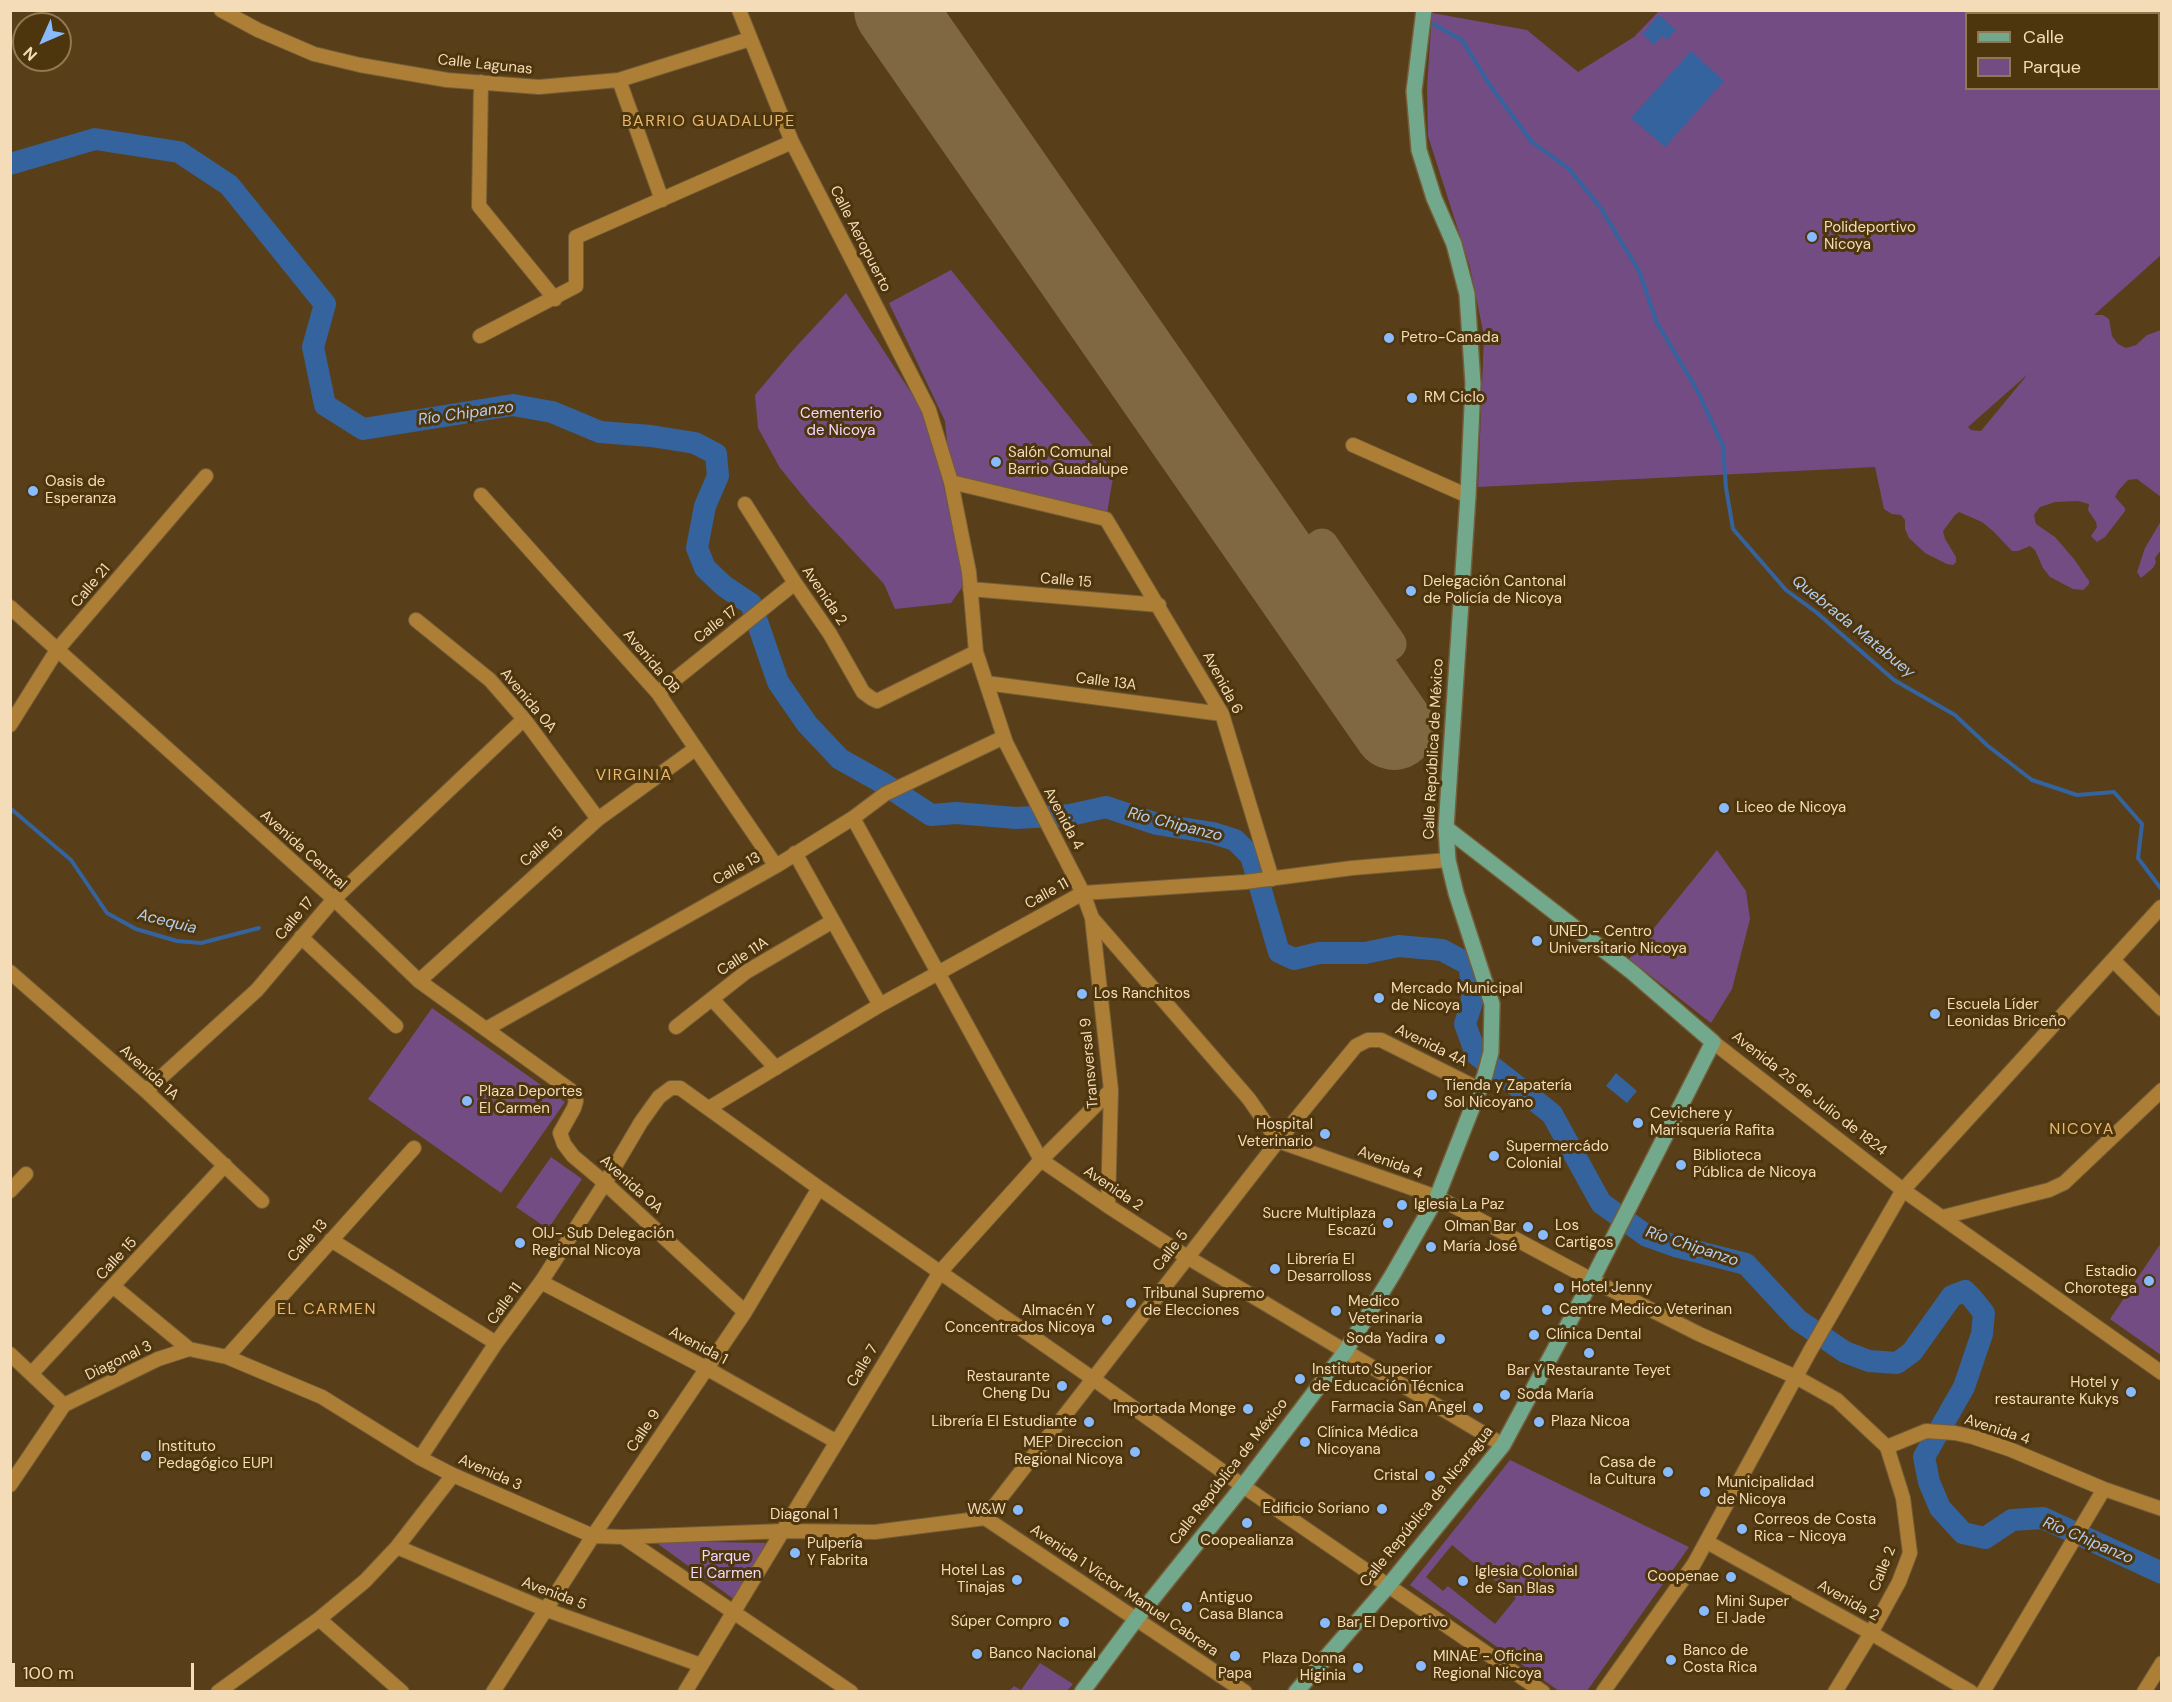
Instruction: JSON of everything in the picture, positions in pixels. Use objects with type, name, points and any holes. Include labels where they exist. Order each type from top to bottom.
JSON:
[{"type":"main road","name":"Calle República de México","points":[[1082,1692],[1345,1352],[1437,1197],[1482,1082],[1491,1052],[1492,1004],[1456,893],[1448,860],[1446,828],[1468,496],[1473,384],[1467,294],[1454,244],[1434,198],[1419,150],[1414,91],[1424,10]]},
{"type":"main road","name":"Avenida 25 de Julio de 1824","points":[[1446,828],[1632,972],[1713,1042]]},
{"type":"main road","name":"Calle República de Nicaragua","points":[[1296,1692],[1389,1585],[1503,1445],[1592,1280],[1713,1042]]},
{"type":"street","name":"Calle Lagunas","points":[[221,10],[314,54],[360,65],[447,80],[539,87],[620,80],[750,39]]},
{"type":"street","name":"Calle Aeropuerto","points":[[739,10],[792,142],[929,411],[951,482]]},
{"type":"street","points":[[620,80],[662,200]]},
{"type":"street","points":[[481,82],[479,206],[555,299]]},
{"type":"street","points":[[480,336],[555,299],[576,286],[576,237],[792,142]]},
{"type":"street","points":[[1353,445],[1468,496]]},
{"type":"street","name":"Calle 21","points":[[10,725],[57,650],[206,476]]},
{"type":"street","name":"Avenida 6","points":[[951,482],[1106,519],[1222,714],[1268,879]]},
{"type":"street","name":"Avenida 4","points":[[951,482],[969,572],[976,652],[986,683],[1004,737],[1083,893],[1092,918],[1249,1099],[1278,1141],[1437,1197],[1699,1334],[1796,1377],[1838,1400],[1887,1447],[1926,1431],[1955,1433],[2009,1449],[2104,1489],[2162,1509]]},
{"type":"street","name":"Avenida 0B","points":[[481,495],[658,693],[776,866]]},
{"type":"street","name":"Avenida 2","points":[[745,504],[830,634],[863,692],[878,701],[976,652]]},
{"type":"street","name":"Calle 17","points":[[658,693],[795,583]]},
{"type":"street","name":"Calle 15","points":[[970,589],[1159,605]]},
{"type":"street","name":"Avenida Central","points":[[10,607],[334,899],[419,981],[573,1092],[576,1101],[574,1108],[560,1133],[564,1144],[573,1156]]},
{"type":"street","name":"Avenida 0A","points":[[416,620],[490,680],[524,719],[598,819]]},
{"type":"street","name":"Calle 13A","points":[[986,683],[1222,714]]},
{"type":"street","name":"Calle 17","points":[[146,1091],[256,990],[334,899],[524,719]]},
{"type":"street","name":"Calle 13","points":[[486,1029],[776,866],[853,818],[885,794],[1004,737]]},
{"type":"street","name":"Calle 15","points":[[419,981],[598,819],[695,749]]},
{"type":"street","name":"Avenida 2","points":[[853,818],[1041,1160],[1187,1257],[1503,1445]]},
{"type":"street","points":[[795,853],[880,1005]]},
{"type":"street","name":"Calle 11","points":[[420,1458],[496,1343],[541,1282],[605,1183],[641,1122],[659,1097],[671,1088],[680,1088],[709,1108],[880,1005],[1083,893],[1245,882],[1352,868],[1448,860]]},
{"type":"street","points":[[1603,1692],[1694,1564],[1810,1351],[1903,1190],[2161,907]]},
{"type":"street","name":"Transversal 9","points":[[1092,918],[1112,1090],[1108,1206]]},
{"type":"street","name":"Calle 11A","points":[[676,1027],[746,972],[833,921]]},
{"type":"street","points":[[301,937],[396,1026]]},
{"type":"street","points":[[2114,961],[2162,1010]]},
{"type":"street","name":"Avenida 1A","points":[[10,972],[146,1091],[262,1202]]},
{"type":"street","points":[[712,999],[776,1068]]},
{"type":"street","name":"Avenida 4A","points":[[1340,1063],[1356,1046],[1368,1040],[1380,1040],[1482,1082]]},
{"type":"street","name":"Avenida 25 de Julio de 1824","points":[[1713,1042],[1903,1190],[2162,1373]]},
{"type":"street","name":"Calle 5","points":[[985,1518],[1340,1063]]},
{"type":"street","name":"Calle 7","points":[[685,1692],[940,1272],[1041,1160],[1112,1090]]},
{"type":"street","points":[[1942,1217],[2049,1190],[2064,1183],[2162,1090]]},
{"type":"street","points":[[709,1108],[1243,1486],[1543,1692]]},
{"type":"street","name":"Calle 13","points":[[227,1357],[414,1148]]},
{"type":"street","name":"Avenida 0A","points":[[573,1156],[745,1312]]},
{"type":"street","name":"Calle 15","points":[[32,1373],[225,1165]]},
{"type":"street","points":[[10,1191],[26,1174]]},
{"type":"street","name":"Calle 9","points":[[493,1692],[593,1536],[745,1312],[819,1188]]},
{"type":"street","points":[[331,1240],[496,1343]]},
{"type":"street","name":"Avenida 1","points":[[541,1282],[706,1368],[837,1442]]},
{"type":"street","name":"Avenida 3","points":[[114,1287],[189,1349],[227,1357],[322,1397],[420,1458],[453,1475],[593,1536],[623,1537]]},
{"type":"street","name":"Diagonal 3","points":[[64,1405],[158,1359],[189,1349]]},
{"type":"street","points":[[10,1354],[64,1405],[10,1485]]},
{"type":"street","name":"Calle 2","points":[[1835,1692],[1899,1582],[1910,1553],[1903,1498],[1887,1447]]},
{"type":"street","points":[[218,1692],[320,1619],[365,1581],[397,1547],[453,1475]]},
{"type":"street","points":[[1983,1692],[2104,1489]]},
{"type":"street","name":"Diagonal 1","points":[[623,1537],[784,1531],[875,1532],[985,1518]]},
{"type":"street","name":"Avenida 1 Víctor Manuel Cabrera","points":[[985,1518],[1245,1692]]},
{"type":"street","points":[[623,1537],[851,1692]]},
{"type":"street","name":"Avenida 2","points":[[1707,1542],[1871,1633],[1971,1692]]},
{"type":"street","name":"Avenida 5","points":[[397,1547],[547,1610],[701,1665]]},
{"type":"street","points":[[320,1619],[402,1692]]},
{"type":"street","points":[[2144,1692],[2162,1663]]},
{"type":"green space","name":"Polideportivo Nicoya","points":[[1659,11],[2161,11],[2161,255],[2094,315],[2103,315],[2109,319],[2112,336],[2118,344],[2126,348],[2136,345],[2147,335],[2161,330],[2161,497],[2137,479],[2128,480],[2115,497],[2125,511],[2105,537],[2097,542],[2091,536],[2097,527],[2088,510],[2089,504],[2078,501],[2055,502],[2040,507],[2034,515],[2036,524],[2055,537],[2074,559],[2089,581],[2083,590],[2073,589],[2050,577],[2035,550],[2030,546],[2012,551],[1982,522],[1959,512],[1943,531],[1956,557],[1956,562],[1953,565],[1947,564],[1925,553],[1909,538],[1905,529],[1905,520],[1901,515],[1892,514],[1884,509],[1875,467],[1478,487],[1484,336],[1470,267],[1428,136],[1427,87],[1432,13],[1527,30],[1578,72],[1634,37]],"holes":[[[2028,374],[1981,431],[1971,430],[1968,427]]]},
{"type":"green space","points":[[951,270],[1114,472],[1106,519],[951,482],[945,421],[889,303]]},
{"type":"green space","name":"Cementerio de Nicoya","points":[[846,293],[925,414],[965,583],[951,603],[895,609],[884,584],[811,506],[780,468],[758,428],[755,395]]},
{"type":"green space","points":[[2161,521],[2161,550],[2155,558],[2153,568],[2141,578],[2137,572],[2145,548]]},
{"type":"green space","points":[[1717,850],[1746,891],[1750,919],[1732,989],[1711,1023],[1629,959]]},
{"type":"green space","name":"Plaza Deportes El Carmen","points":[[432,1008],[565,1102],[501,1193],[368,1099]]},
{"type":"green space","points":[[551,1157],[582,1179],[548,1229],[516,1207]]},
{"type":"green space","name":"Estadio Chorotega","points":[[2161,1243],[2161,1355],[2110,1319]]},
{"type":"green space","points":[[1510,1460],[1689,1547],[1587,1691],[1559,1691],[1410,1585]],"holes":[[[1452,1545],[1516,1598],[1495,1624],[1448,1586],[1443,1591],[1426,1577]]]},
{"type":"green space","name":"Parque El Carmen","points":[[654,1541],[766,1543],[735,1600]]},
{"type":"green space","points":[[1040,1663],[1073,1684],[1067,1691],[1009,1691],[1014,1686],[1021,1690]]},
{"type":"water","points":[[1659,15],[1676,30],[1667,40],[1662,36],[1654,45],[1642,34]]},
{"type":"water","points":[[1691,51],[1724,81],[1665,147],[1631,118]]},
{"type":"water","points":[[1616,1073],[1637,1091],[1627,1103],[1606,1086]]},
{"type":"waterway","name":"Quebrada Matabuey","points":[[1433,24],[1462,40],[1489,84],[1532,142],[1568,168],[1600,207],[1639,271],[1657,323],[1697,390],[1723,446],[1726,488],[1733,529],[1786,590],[1816,612],[1894,680],[1955,715],[1988,746],[2032,780],[2077,795],[2114,792],[2142,824],[2138,858],[2162,890]]},
{"type":"waterway","name":"Río Chipanzo","points":[[10,164],[95,139],[179,152],[229,185],[325,304],[313,347],[325,405],[363,429],[513,405],[552,412],[600,432],[651,436],[695,443],[716,454],[718,476],[705,506],[697,548],[705,568],[724,586],[751,604],[778,682],[807,724],[840,759],[881,782],[931,815],[956,813],[1016,818],[1070,815],[1106,807],[1157,824],[1213,833],[1235,840],[1251,856],[1279,952],[1294,959],[1319,953],[1365,953],[1399,946],[1442,950],[1470,965],[1472,1002],[1465,1024],[1476,1054],[1552,1114],[1601,1203],[1647,1236],[1675,1246],[1746,1264],[1798,1320],[1845,1352],[1869,1361],[1897,1363],[1912,1352],[1952,1296],[1965,1291],[1972,1298],[1984,1313],[1982,1334],[1964,1387],[1924,1457],[1929,1482],[1940,1508],[1963,1533],[1985,1538],[2012,1520],[2043,1518],[2162,1573]]},
{"type":"waterway","name":"Acequia","points":[[10,808],[71,860],[107,913],[136,929],[177,941],[201,943],[259,928]]},
{"type":"taxiway","points":[[1285,572],[1322,545],[1390,644],[1352,668]]},
{"type":"runway","points":[[895,10],[1394,729]]},
{"type":"place","name":"Polideportivo Nicoya","points":[[1812,237]]},
{"type":"place","name":"Petro-Canada","points":[[1389,338]]},
{"type":"place","name":"RM Ciclo","points":[[1412,398]]},
{"type":"place","name":"Salón Comunal Barrio Guadalupe","points":[[996,462]]},
{"type":"place","name":"Oasis de Esperanza","points":[[33,491]]},
{"type":"place","name":"Delegación Cantonal de Policía de Nicoya","points":[[1411,591]]},
{"type":"place","name":"Liceo de Nicoya","points":[[1724,808]]},
{"type":"place","name":"UNED - Centro Universitario Nicoya","points":[[1537,941]]},
{"type":"place","name":"Los Ranchitos","points":[[1082,994]]},
{"type":"place","name":"Mercado Municipal de Nicoya","points":[[1379,998]]},
{"type":"place","name":"Escuela Líder Leonidas Briceño","points":[[1935,1014]]},
{"type":"place","name":"Tienda y Zapatería Sol Nicoyano","points":[[1432,1095]]},
{"type":"place","name":"Plaza Deportes El Carmen","points":[[467,1101]]},
{"type":"place","name":"Cevichere y Marisquería Rafita","points":[[1638,1123]]},
{"type":"place","name":"Hospital Veterinario","points":[[1325,1134]]},
{"type":"place","name":"Supermercádo Colonial","points":[[1494,1156]]},
{"type":"place","name":"Biblioteca Pública de Nicoya","points":[[1681,1165]]},
{"type":"place","name":"Iglesia La Paz","points":[[1402,1205]]},
{"type":"place","name":"Sucre Multiplaza Escazú","points":[[1388,1223]]},
{"type":"place","name":"Olman Bar","points":[[1528,1227]]},
{"type":"place","name":"Los Cartigos","points":[[1543,1235]]},
{"type":"place","name":"OIJ- Sub Delegación Regional Nicoya","points":[[520,1243]]},
{"type":"place","name":"María José","points":[[1431,1247]]},
{"type":"place","name":"Librería El Desarrolloss","points":[[1275,1269]]},
{"type":"place","name":"Estadio Chorotega","points":[[2149,1281]]},
{"type":"place","name":"Hotel Jenny","points":[[1559,1288]]},
{"type":"place","name":"Tribunal Supremo de Elecciones","points":[[1131,1303]]},
{"type":"place","name":"Centre Medico Veterinan","points":[[1547,1310]]},
{"type":"place","name":"Medico Veterinaria","points":[[1336,1311]]},
{"type":"place","name":"Almacén Y Concentrados Nicoya","points":[[1107,1320]]},
{"type":"place","name":"Clínica Dental","points":[[1534,1335]]},
{"type":"place","name":"Soda Yadira","points":[[1440,1339]]},
{"type":"place","name":"Bar Y Restaurante Teyet","points":[[1589,1353]]},
{"type":"place","name":"Instituto Superior de Educación Técnica","points":[[1300,1379]]},
{"type":"place","name":"Restaurante Cheng Du","points":[[1062,1386]]},
{"type":"place","name":"Hotel y restaurante Kukys","points":[[2131,1392]]},
{"type":"place","name":"Soda María","points":[[1505,1395]]},
{"type":"place","name":"Farmacia San Angel","points":[[1478,1408]]},
{"type":"place","name":"Importada Monge","points":[[1248,1409]]},
{"type":"place","name":"Librería El Estudiante","points":[[1089,1422]]},
{"type":"place","name":"Plaza Nicoa","points":[[1539,1422]]},
{"type":"place","name":"Clínica Médica Nicoyana","points":[[1305,1442]]},
{"type":"place","name":"MEP Direccion Regional Nicoya","points":[[1135,1452]]},
{"type":"place","name":"Instituto Pedagógico EUPI","points":[[146,1456]]},
{"type":"place","name":"Casa de la Cultura","points":[[1668,1472]]},
{"type":"place","name":"Cristal","points":[[1430,1476]]},
{"type":"place","name":"Municipalidad de Nicoya","points":[[1705,1492]]},
{"type":"place","name":"Edificio Soriano","points":[[1382,1509]]},
{"type":"place","name":"W&W","points":[[1018,1510]]},
{"type":"place","name":"Coopealianza","points":[[1247,1523]]},
{"type":"place","name":"Correos de Costa Rica - Nicoya","points":[[1742,1529]]},
{"type":"place","name":"Pulpería Y Fabrita","points":[[795,1553]]},
{"type":"place","name":"Coopenae","points":[[1731,1577]]},
{"type":"place","name":"Hotel Las Tinajas","points":[[1017,1580]]},
{"type":"place","name":"Iglesia Colonial de San Blas","points":[[1463,1581]]},
{"type":"place","name":"Antiguo Casa Blanca","points":[[1187,1607]]},
{"type":"place","name":"Mini Super El Jade","points":[[1704,1611]]},
{"type":"place","name":"Súper Compro","points":[[1064,1622]]},
{"type":"place","name":"Bar El Deportivo","points":[[1325,1623]]},
{"type":"place","name":"Banco Nacional","points":[[977,1654]]},
{"type":"place","name":"Papa","points":[[1235,1656]]},
{"type":"place","name":"Banco de Costa Rica","points":[[1671,1660]]},
{"type":"place","name":"MINAE - Oficina Regional Nicoya","points":[[1421,1666]]},
{"type":"place","name":"Plaza Donna Higinia","points":[[1358,1668]]},
{"type":"district","name":"BARRIO GUADALUPE","points":[[709,122]]},
{"type":"district","name":"VIRGINIA","points":[[634,776]]},
{"type":"district","name":"NICOYA","points":[[2082,1130]]},
{"type":"district","name":"EL CARMEN","points":[[327,1310]]}]
